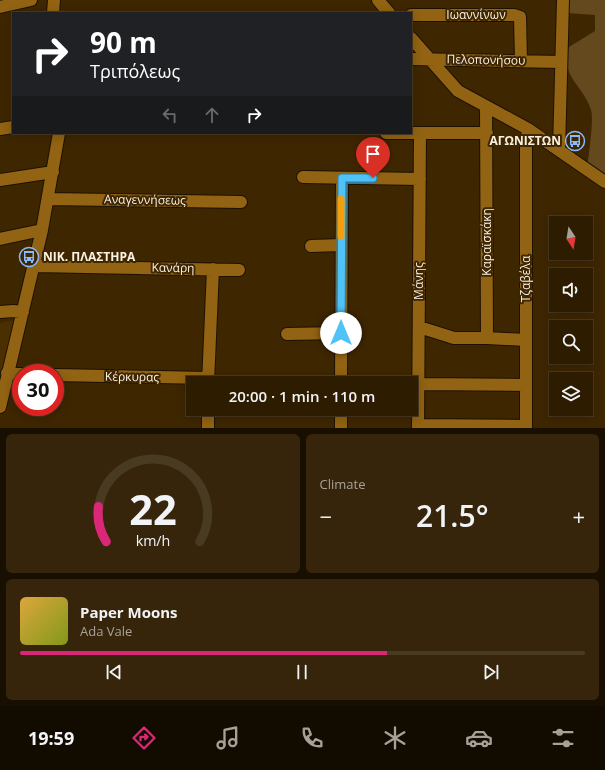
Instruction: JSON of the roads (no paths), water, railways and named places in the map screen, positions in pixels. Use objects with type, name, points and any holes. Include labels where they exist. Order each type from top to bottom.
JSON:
[{"type":"street","points":[[0,7],[31,0]]},
{"type":"street","points":[[53,12],[54,0]]},
{"type":"street","points":[[378,0],[388,12]]},
{"type":"street","points":[[559,150],[563,0]]},
{"type":"street","name":"Ιωαννίνων","points":[[412,15],[514,15],[520,17],[521,60]]},
{"type":"street","points":[[412,39],[458,91],[528,129],[605,182]]},
{"type":"street","name":"Πελοπονήσου","points":[[412,59],[561,62]]},
{"type":"street","name":"Καραϊσκάκη","points":[[486,107],[487,338]]},
{"type":"street","points":[[0,129],[12,127]]},
{"type":"street","name":"Τζαβέλα","points":[[526,427],[526,147],[528,129]]},
{"type":"street","points":[[412,134],[487,133]]},
{"type":"street","points":[[0,407],[49,199],[59,134]]},
{"type":"street","name":"Μάνης","points":[[418,427],[420,134]]},
{"type":"street","points":[[0,180],[53,172]]},
{"type":"street","points":[[303,177],[420,179]]},
{"type":"street","points":[[341,376],[342,178]]},
{"type":"street","name":"Αναγεννήσεως","points":[[49,199],[241,202]]},
{"type":"street","points":[[0,239],[42,230]]},
{"type":"street","points":[[311,246],[341,245]]},
{"type":"street","name":"Κανάρη","points":[[34,266],[239,270]]},
{"type":"street","points":[[208,376],[213,269]]},
{"type":"street","points":[[0,312],[23,312]]},
{"type":"street","points":[[419,327],[454,338],[526,340]]},
{"type":"street","points":[[287,334],[341,333]]},
{"type":"street","points":[[7,373],[12,373]]},
{"type":"street","name":"Κέρκυρας","points":[[64,375],[186,380]]},
{"type":"street","points":[[419,384],[526,385]]},
{"type":"street","points":[[208,416],[208,428]]},
{"type":"street","points":[[341,416],[341,428]]},
{"type":"street","points":[[418,427],[526,427]]},
{"type":"place","name":"ΑΓΩΝΙΣΤΩΝ","points":[[575,141]]},
{"type":"place","name":"ΝΙΚ. ΠΛΑΣΤΗΡΑ","points":[[29,257]]}]
